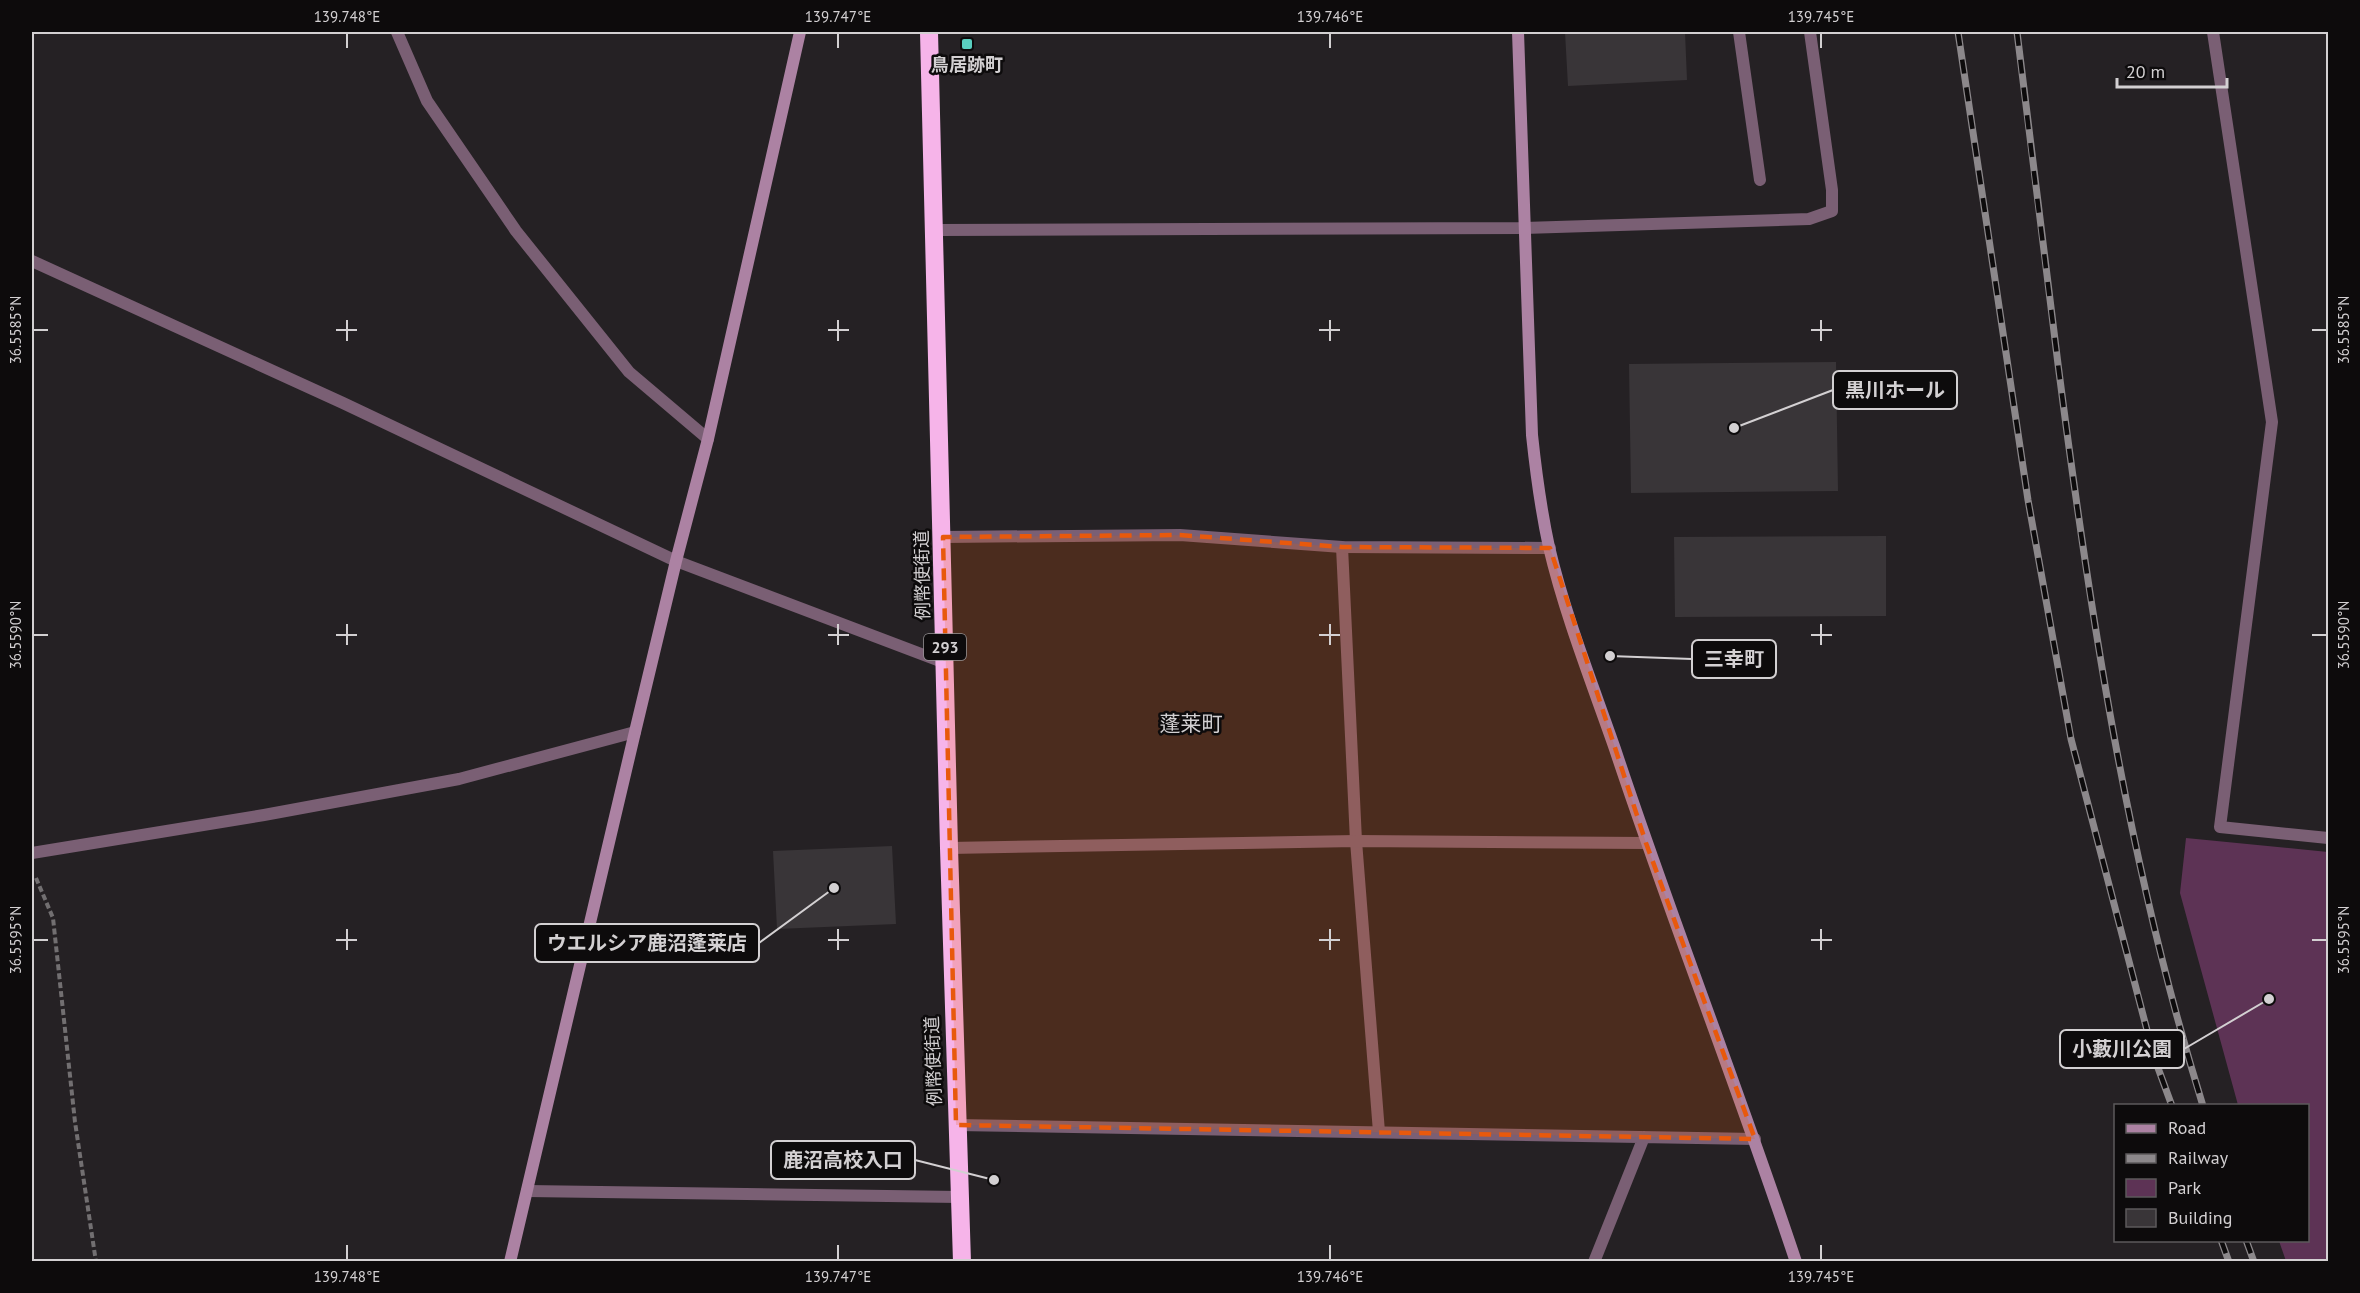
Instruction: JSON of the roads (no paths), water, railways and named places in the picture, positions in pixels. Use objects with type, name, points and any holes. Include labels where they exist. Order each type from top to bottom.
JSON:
[{"type":"highway","name":"例幣使街道","points":[[929,32],[936,230],[956,1125],[962,1262]]},
{"type":"street","points":[[397,32],[427,101],[516,231],[629,372],[708,439]]},
{"type":"street","points":[[510,1262],[676,561],[708,439],[800,32]]},
{"type":"street","points":[[1518,32],[1532,435],[1538,486],[1550,548],[1646,843],[1755,1139],[1796,1262]]},
{"type":"street","points":[[1739,32],[1761,180]]},
{"type":"street","points":[[936,230],[1524,228],[1809,219],[1832,211],[1832,190],[1810,32]]},
{"type":"street","points":[[2213,32],[2272,422],[2220,827],[2328,838]]},
{"type":"street","points":[[32,261],[343,403],[676,561],[945,663]]},
{"type":"street","points":[[943,537],[1180,535],[1342,547],[1550,548]]},
{"type":"street","points":[[1342,547],[1356,841],[1379,1132]]},
{"type":"street","points":[[32,853],[264,815],[459,779],[635,732]]},
{"type":"street","points":[[949,848],[1356,841],[1646,843]]},
{"type":"street","points":[[956,1125],[1755,1139]]},
{"type":"street","points":[[1594,1262],[1644,1137]]},
{"type":"street","points":[[527,1191],[959,1197]]},
{"type":"railway","points":[[1958,32],[2028,500],[2071,739],[2154,1057],[2171,1104]]},
{"type":"railway","points":[[2017,32],[2070,458],[2114,738],[2153,923],[2202,1104]]},
{"type":"railway","points":[[2222,1242],[2229,1262]]},
{"type":"railway","points":[[2247,1242],[2254,1262]]},
{"type":"place","name":"鳥居跡町","points":[[967,44]]},
{"type":"place","name":"黒川ホール","points":[[1734,428]]},
{"type":"place","name":"三幸町","points":[[1610,656]]},
{"type":"place","name":"ウエルシア鹿沼蓬莱店","points":[[834,888]]},
{"type":"place","name":"小藪川公園","points":[[2269,999]]},
{"type":"place","name":"鹿沼高校入口","points":[[994,1180]]},
{"type":"district","name":"蓬莱町","points":[[1191,723]]}]
